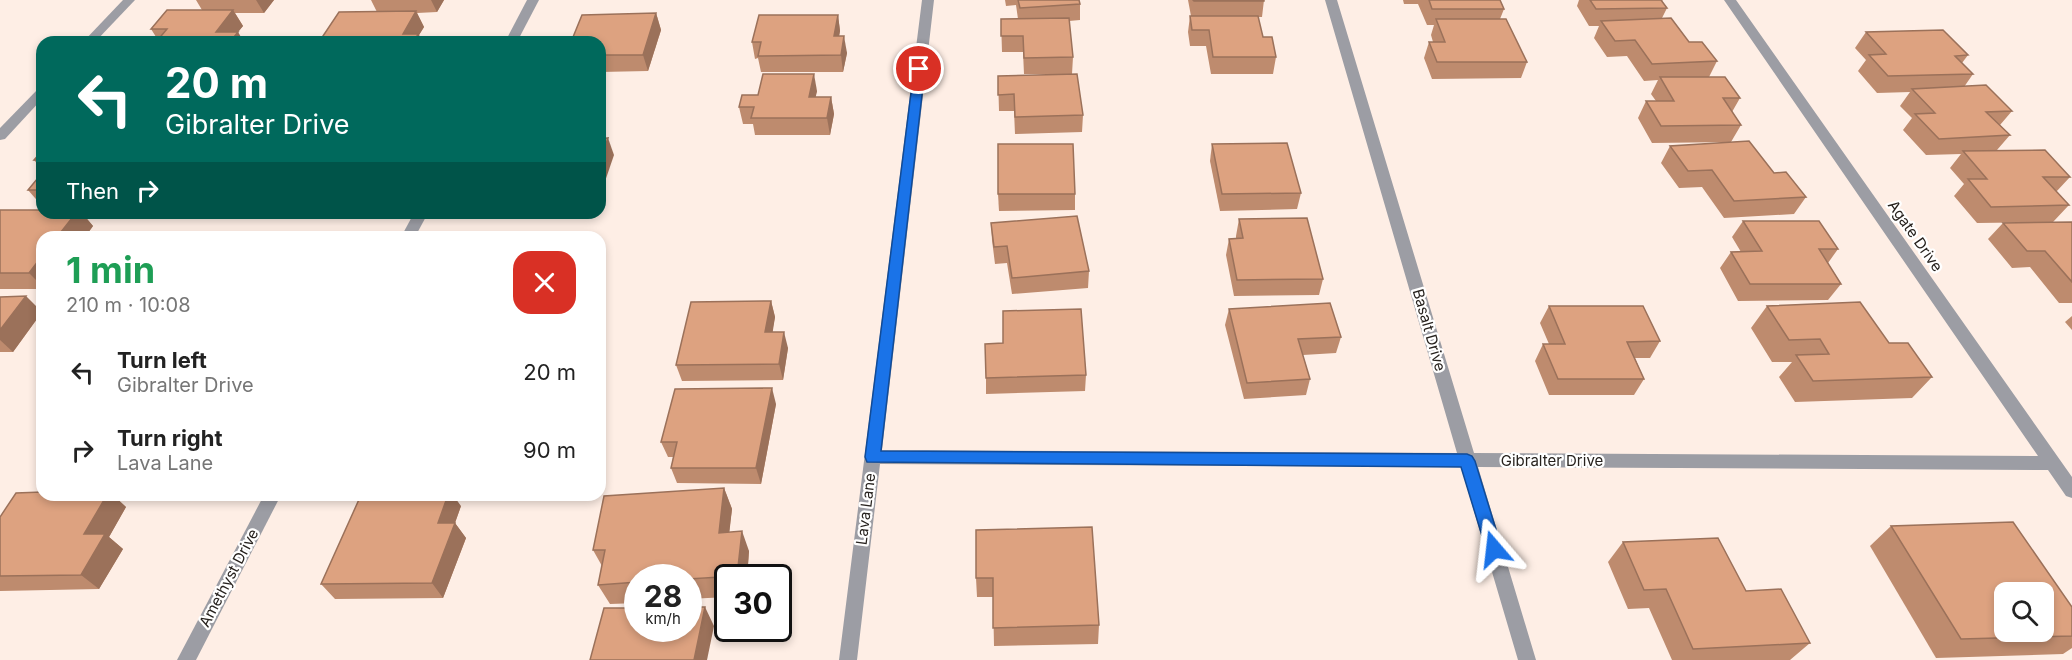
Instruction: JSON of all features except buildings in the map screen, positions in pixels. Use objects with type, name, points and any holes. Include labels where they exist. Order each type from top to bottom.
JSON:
[{"type":"street","points":[[95,36],[129,0]]},
{"type":"street","points":[[514,36],[533,0]]},
{"type":"street","name":"Lava Lane","points":[[848,660],[928,0]]},
{"type":"street","name":"Basalt Drive","points":[[1331,0],[1527,660]]},
{"type":"street","name":"Agate Drive","points":[[1730,0],[2072,491]]},
{"type":"street","points":[[0,136],[36,98]]},
{"type":"street","name":"Gibralter Drive","points":[[873,457],[2052,463]]},
{"type":"street","name":"Amethyst Drive","points":[[186,660],[270,501]]},
{"type":"route","points":[[919,69],[873,457],[1467,461],[1494,549]]}]
